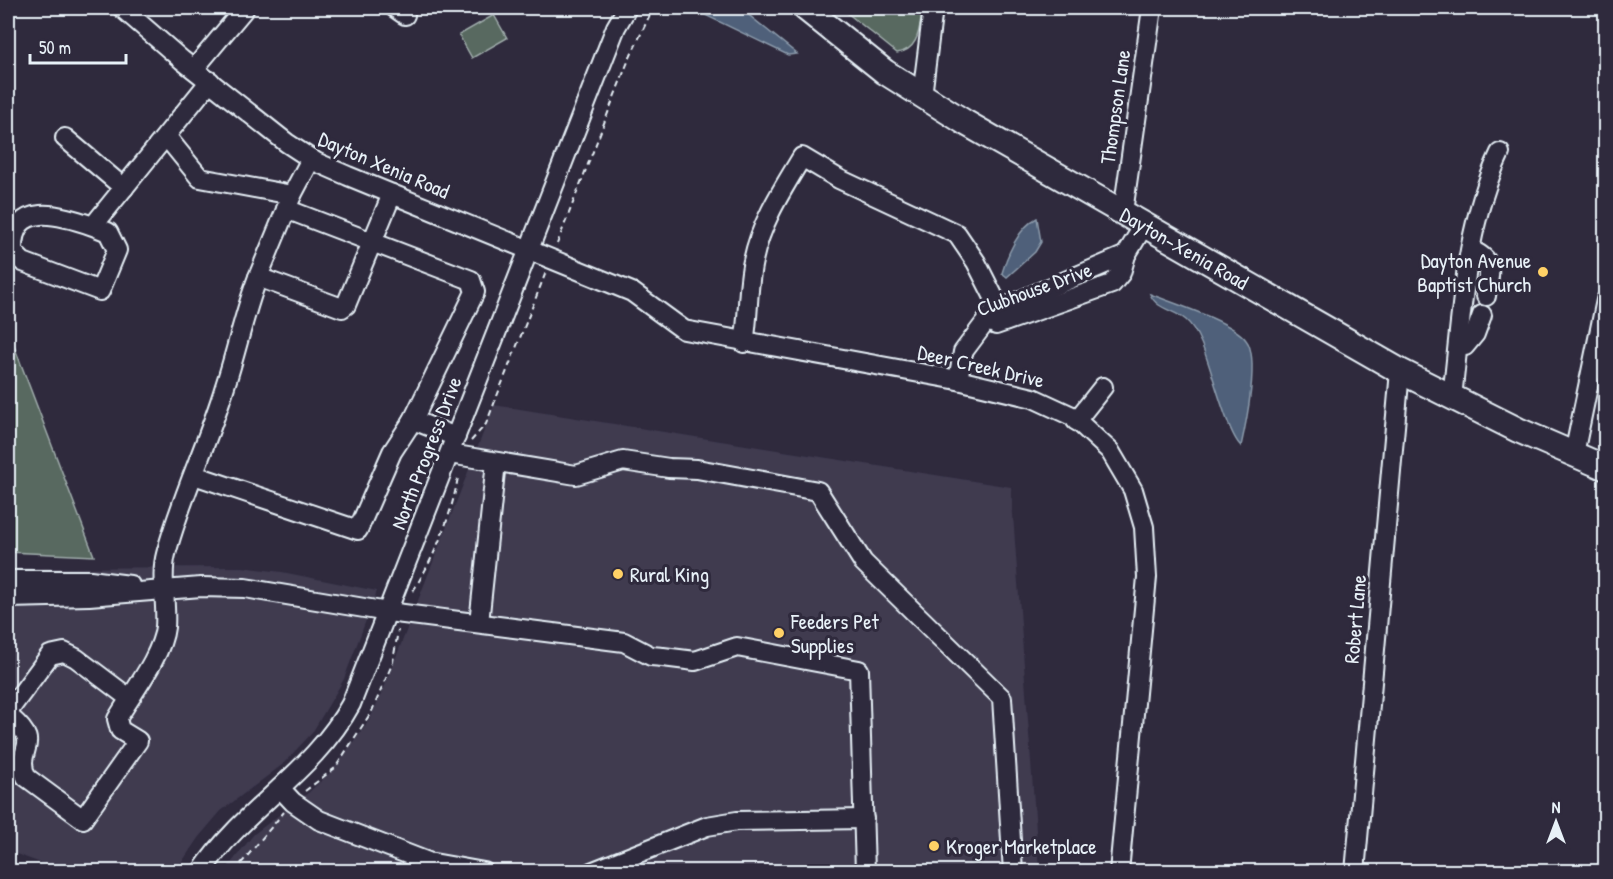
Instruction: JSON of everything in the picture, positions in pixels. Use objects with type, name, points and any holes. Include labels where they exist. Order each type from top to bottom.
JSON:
[{"type":"main road","name":"Dayton-Xenia Road","points":[[805,8],[860,54],[922,96],[1144,225],[1400,370],[1452,397],[1605,468]]},
{"type":"street","name":"Dayton Xenia Road","points":[[122,8],[194,69],[311,159],[530,251]]},
{"type":"street","name":"North Progress Drive","points":[[201,872],[226,837],[314,757],[343,718],[388,612],[616,27],[627,8]]},
{"type":"street","points":[[922,96],[933,8]]},
{"type":"street","name":"Thompson Lane","points":[[1123,212],[1152,8]]},
{"type":"street","points":[[194,69],[242,9]]},
{"type":"street","points":[[93,226],[210,81]]},
{"type":"street","points":[[166,136],[200,178],[289,202],[372,241],[471,280],[475,286],[475,292],[413,420],[392,452],[358,530],[194,475]]},
{"type":"street","points":[[65,138],[124,188]]},
{"type":"street","points":[[1452,397],[1459,323],[1480,199],[1500,153]]},
{"type":"street","points":[[744,343],[749,315],[753,261],[768,215],[802,157],[839,179],[957,234],[1003,315]]},
{"type":"street","points":[[129,698],[76,658],[64,652],[50,655],[10,709],[10,717],[26,731],[28,739],[22,767],[26,777],[83,819],[138,741],[120,730],[117,718],[161,645],[165,628],[165,556],[225,386],[248,302],[289,202],[311,159]]},
{"type":"street","points":[[258,278],[342,308],[346,305],[392,194]]},
{"type":"street","points":[[58,214],[93,226],[108,232],[117,250],[100,291],[23,262],[13,252],[12,238],[18,224],[26,218],[58,214]]},
{"type":"street","name":"Clubhouse Drive","points":[[958,381],[963,352],[993,312],[1003,315],[1126,255],[1144,225]]},
{"type":"street","points":[[1458,346],[1465,346],[1475,334],[1484,306],[1490,267],[1484,255],[1471,250]]},
{"type":"street","name":"Deer Creek Drive","points":[[530,251],[632,292],[675,326],[684,330],[744,343],[958,381],[1033,398],[1076,421],[1110,452],[1133,490],[1144,527],[1147,577],[1119,872]]},
{"type":"street","points":[[1578,456],[1605,300]]},
{"type":"street","points":[[1459,323],[1484,306]]},
{"type":"street","name":"Robert Lane","points":[[1355,872],[1400,370]]},
{"type":"street","points":[[1076,421],[1103,387]]},
{"type":"street","points":[[413,420],[456,437]]},
{"type":"street","points":[[450,454],[576,475],[622,461],[669,468],[697,469],[818,491],[863,562],[1002,698],[1013,872]]},
{"type":"street","points":[[479,623],[496,462]]},
{"type":"street","points":[[8,580],[90,580],[165,589]]},
{"type":"street","points":[[8,598],[89,596],[201,587],[257,589],[388,612],[624,642],[651,656],[673,659],[695,661],[737,647],[859,670],[865,872]]},
{"type":"street","points":[[280,788],[293,802],[319,820],[422,866],[484,872]]},
{"type":"street","points":[[602,870],[707,826],[737,821],[864,819]]},
{"type":"shaded area","points":[[494,405],[1011,487],[1039,871],[224,872],[254,834],[308,793],[331,772],[370,719]]},
{"type":"shaded area","points":[[242,567],[282,572],[377,591],[344,679],[312,733],[282,765],[221,811],[198,838],[176,871],[63,871],[8,851],[8,568]]},
{"type":"green space","points":[[841,8],[923,8],[914,42],[905,51],[897,53]]},
{"type":"green space","points":[[494,15],[507,38],[472,58],[459,35]]},
{"type":"green space","points":[[8,330],[94,556],[8,552]]},
{"type":"water","points":[[703,8],[740,8],[797,54],[788,55],[697,11]]},
{"type":"water","points":[[1037,218],[1041,242],[1035,252],[1007,277],[1002,273],[1011,250],[1019,235]]},
{"type":"water","points":[[1150,294],[1229,326],[1246,340],[1250,349],[1252,375],[1241,446],[1230,428],[1205,353],[1195,331],[1186,320],[1161,306]]},
{"type":"place","name":"Dayton Avenue Baptist Church","points":[[1543,272]]},
{"type":"place","name":"Rural King","points":[[618,574]]},
{"type":"place","name":"Feeders Pet Supplies","points":[[779,633]]},
{"type":"place","name":"Kroger Marketplace","points":[[934,846]]}]
